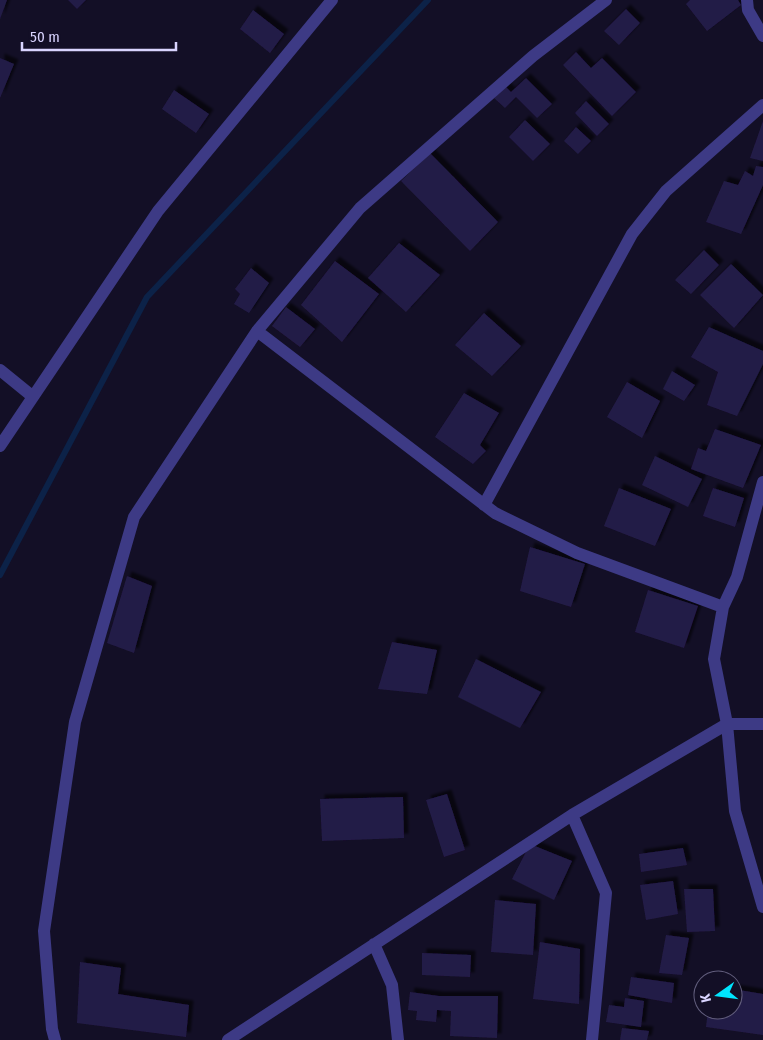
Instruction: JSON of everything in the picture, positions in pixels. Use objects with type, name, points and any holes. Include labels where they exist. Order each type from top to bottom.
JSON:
[{"type":"street","points":[[0,446],[158,211],[332,0]]},
{"type":"street","points":[[56,1040],[52,1029],[44,931],[77,713],[134,517],[257,331],[360,208],[533,56],[606,0]]},
{"type":"street","points":[[747,0],[748,10],[763,36]]},
{"type":"street","points":[[484,505],[632,234],[666,191],[763,105]]},
{"type":"street","points":[[257,331],[495,513],[577,553],[723,607]]},
{"type":"street","points":[[0,370],[32,396]]},
{"type":"street","points":[[763,482],[736,577],[723,607],[714,660],[728,724],[736,811],[763,906]]},
{"type":"street","points":[[228,1040],[572,814],[728,724],[763,724]]},
{"type":"street","points":[[572,814],[606,893],[592,1040]]},
{"type":"street","points":[[374,944],[392,985],[398,1040]]},
{"type":"building","points":[[0,0],[7,0],[0,19]]},
{"type":"building","points":[[68,0],[86,0],[77,9]]},
{"type":"building","points":[[690,0],[738,0],[741,5],[707,31],[686,4]]},
{"type":"building","points":[[626,9],[640,23],[619,45],[604,31]]},
{"type":"building","points":[[253,10],[284,34],[270,53],[240,29]]},
{"type":"building","points":[[576,52],[591,68],[602,58],[636,92],[612,116],[563,65]]},
{"type":"building","points":[[0,58],[14,64],[0,98]]},
{"type":"building","points":[[526,78],[552,104],[537,118],[516,97],[505,108],[494,98],[506,87],[511,92]]},
{"type":"building","points":[[174,90],[209,114],[196,133],[162,109]]},
{"type":"building","points":[[586,101],[609,124],[597,136],[575,113]]},
{"type":"building","points":[[525,120],[550,144],[533,161],[509,137]]},
{"type":"building","points":[[763,121],[763,161],[750,158]]},
{"type":"building","points":[[576,127],[591,141],[578,154],[564,141]]},
{"type":"building","points":[[430,153],[498,222],[470,251],[401,181]]},
{"type":"building","points":[[756,166],[763,167],[763,185],[741,234],[706,222],[724,181],[738,185],[745,171],[753,176]]},
{"type":"building","points":[[399,243],[440,275],[406,312],[368,278]]},
{"type":"building","points":[[704,250],[719,265],[691,294],[675,280]]},
{"type":"building","points":[[335,261],[379,294],[342,342],[301,305]]},
{"type":"building","points":[[731,264],[763,295],[734,328],[700,295]]},
{"type":"building","points":[[251,268],[269,283],[249,313],[234,304],[240,294],[235,289]]},
{"type":"building","points":[[286,307],[315,329],[300,347],[272,326]]},
{"type":"building","points":[[484,313],[521,346],[492,376],[455,345]]},
{"type":"building","points":[[709,327],[763,351],[763,364],[737,416],[707,405],[718,372],[691,357]]},
{"type":"building","points":[[672,371],[695,385],[684,401],[663,389]]},
{"type":"building","points":[[627,382],[660,401],[642,438],[607,417]]},
{"type":"building","points":[[464,393],[499,413],[480,445],[486,451],[473,464],[435,437]]},
{"type":"building","points":[[715,429],[761,445],[743,488],[691,469],[698,448],[706,451]]},
{"type":"building","points":[[655,456],[702,479],[688,507],[642,485]]},
{"type":"building","points":[[619,488],[671,509],[655,546],[604,526]]},
{"type":"building","points":[[713,488],[744,498],[735,527],[703,516]]},
{"type":"building","points":[[530,547],[585,564],[571,607],[520,591]]},
{"type":"building","points":[[127,576],[152,586],[134,653],[107,643]]},
{"type":"building","points":[[648,590],[698,606],[684,648],[635,632]]},
{"type":"building","points":[[392,642],[437,650],[427,694],[378,689]]},
{"type":"building","points":[[476,659],[541,692],[520,728],[458,697]]},
{"type":"building","points":[[447,794],[465,850],[444,857],[426,800]]},
{"type":"building","points":[[403,797],[404,838],[322,841],[320,799]]},
{"type":"building","points":[[530,844],[572,861],[554,900],[512,879]]},
{"type":"building","points":[[683,848],[687,865],[641,872],[639,854]]},
{"type":"building","points":[[673,881],[678,914],[646,920],[640,885]]},
{"type":"building","points":[[684,889],[713,889],[715,931],[687,932]]},
{"type":"building","points":[[495,900],[536,904],[533,955],[491,952]]},
{"type":"building","points":[[666,935],[689,938],[682,975],[659,973]]},
{"type":"building","points":[[540,942],[580,949],[579,1004],[533,999]]},
{"type":"building","points":[[422,953],[471,955],[470,977],[422,975]]},
{"type":"building","points":[[80,962],[121,968],[118,994],[189,1005],[186,1037],[77,1023]]},
{"type":"building","points":[[631,977],[674,983],[672,1003],[628,995]]},
{"type":"building","points":[[743,991],[763,994],[763,1035],[706,1027],[707,1020],[743,1020]]},
{"type":"building","points":[[410,992],[439,996],[498,996],[497,1038],[450,1036],[451,1011],[437,1010],[436,1022],[416,1020],[417,1011],[408,1010]]},
{"type":"building","points":[[625,998],[644,1001],[641,1027],[606,1022],[609,1005],[624,1007]]},
{"type":"building","points":[[622,1028],[649,1031],[647,1040],[620,1040]]},
{"type":"waterway","points":[[0,575],[147,297],[428,0]]}]
